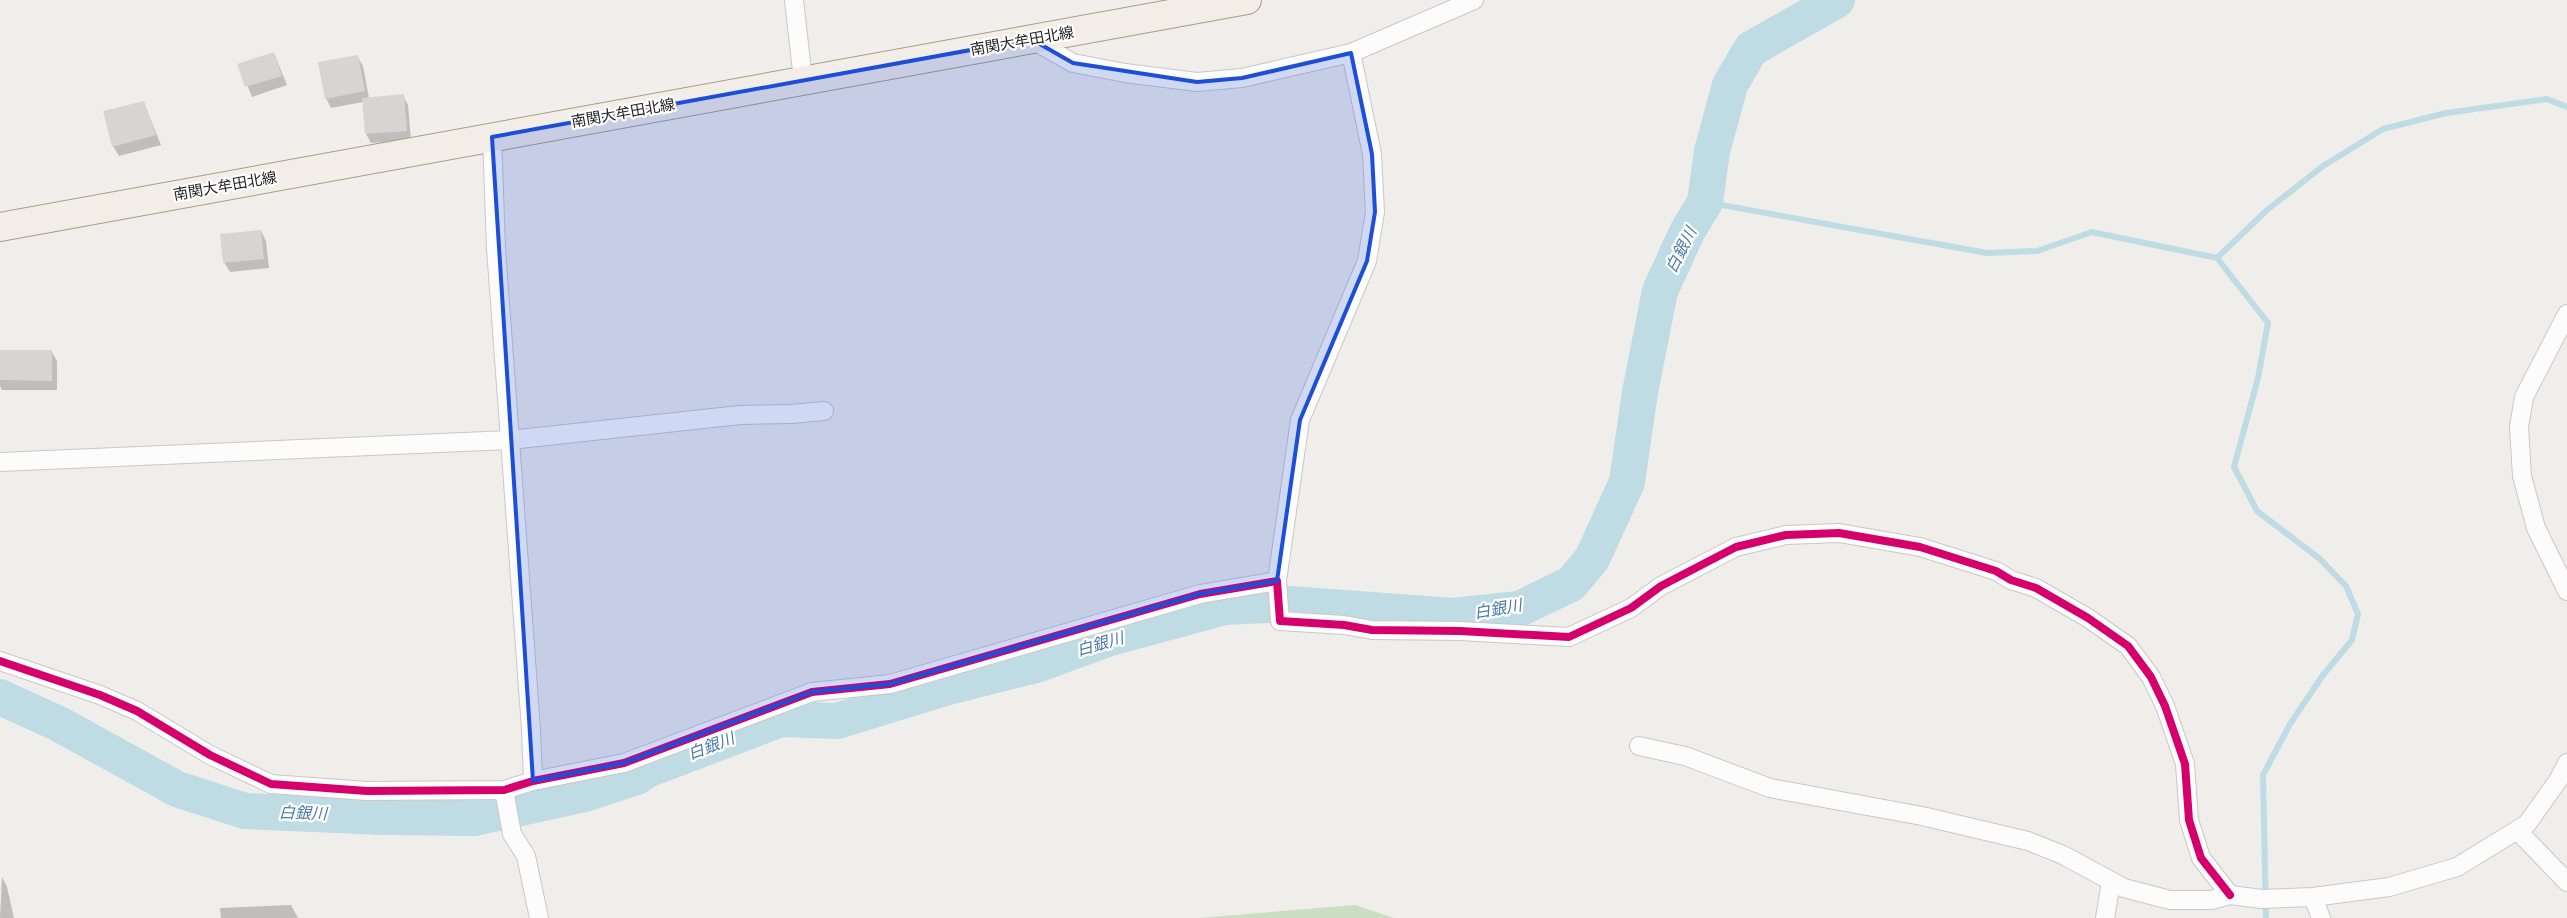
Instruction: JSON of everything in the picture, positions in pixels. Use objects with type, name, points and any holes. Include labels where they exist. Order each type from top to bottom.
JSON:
[{"type":"main road","name":"南関大牟田北線","points":[[0,227],[1247,0]]},
{"type":"street","points":[[794,0],[803,80]]},
{"type":"street","points":[[1031,39],[1073,63],[1125,73],[1197,82],[1242,78],[1351,53],[1474,0]]},
{"type":"street","points":[[1351,53],[1372,154],[1375,212],[1367,261],[1300,420],[1277,587],[1280,621],[1344,625],[1372,630],[1460,630],[1569,637],[1631,608],[1661,586],[1736,547],[1786,535],[1840,532],[1920,547],[1996,572],[2011,580],[2036,588],[2088,618],[2128,646],[2152,677],[2174,731],[2185,764],[2189,820],[2201,858],[2230,895]]},
{"type":"street","points":[[492,138],[496,248],[531,729],[533,781]]},
{"type":"street","points":[[2567,314],[2563,318],[2524,397],[2519,427],[2522,476],[2536,528],[2567,591]]},
{"type":"street","points":[[0,462],[510,440],[740,415],[824,411]]},
{"type":"street","points":[[0,661],[100,695],[137,711],[210,755],[271,784],[367,791],[504,790],[533,781],[624,762],[812,692],[890,684],[1200,594],[1277,587]]},
{"type":"street","points":[[1639,746],[1684,756],[1770,788],[1922,816],[2028,841],[2063,855],[2124,888],[2170,900],[2210,900],[2230,895],[2262,899],[2313,897],[2389,887],[2457,867],[2518,831],[2532,817],[2559,779],[2567,762]]},
{"type":"street","points":[[504,790],[512,834],[526,856],[539,918]]},
{"type":"street","points":[[2518,831],[2567,882]]},
{"type":"street","points":[[2105,918],[2111,882]]},
{"type":"street","points":[[2313,897],[2321,918]]},
{"type":"highlighted area","points":[[1031,39],[1073,63],[1197,82],[1242,78],[1351,53],[1372,154],[1375,212],[1367,261],[1300,420],[1277,581],[1200,594],[890,684],[812,692],[624,763],[533,781],[492,137]]},
{"type":"green space","points":[[1355,905],[1394,918],[1199,918]]},
{"type":"building","points":[[274,52],[282,76],[245,87],[237,64]]},
{"type":"building","points":[[358,55],[365,91],[325,99],[318,62]]},
{"type":"building","points":[[404,94],[407,131],[365,134],[362,98]]},
{"type":"building","points":[[144,101],[156,135],[112,147],[103,111]]},
{"type":"building","points":[[261,230],[264,259],[223,263],[220,234]]},
{"type":"building","points":[[0,350],[52,350],[52,381],[0,380]]},
{"type":"waterway","name":"白銀川","points":[[0,697],[59,724],[177,789],[245,811],[384,817],[475,818],[585,794],[637,777],[647,770],[781,719],[837,721],[948,687],[1036,665],[1107,639],[1225,607],[1290,604],[1453,616],[1519,609],[1571,584],[1592,559],[1627,482],[1640,392],[1660,291],[1687,232],[1705,202],[1712,151],[1730,85],[1751,49],[1837,0]]},
{"type":"waterway","points":[[2217,258],[2267,210],[2323,166],[2383,129],[2446,113],[2547,99],[2567,107]]},
{"type":"waterway","points":[[1705,202],[1987,253],[2037,251],[2092,232],[2217,258],[2268,323],[2258,378],[2234,467],[2257,511],[2320,559],[2346,586],[2358,614],[2352,640],[2323,675],[2290,724],[2263,775],[2266,918]]},
{"type":"cycle path","points":[[0,661],[100,695],[137,711],[210,755],[271,784],[367,791],[504,790],[533,781],[624,763],[812,692],[890,684],[1200,594],[1277,581],[1280,621],[1344,625],[1372,630],[1460,631],[1569,637],[1631,608],[1661,586],[1736,547],[1786,535],[1839,533],[1920,547],[1996,571],[2011,580],[2036,588],[2088,618],[2128,646],[2151,677],[2165,706],[2185,764],[2189,820],[2201,858],[2230,895]]}]
